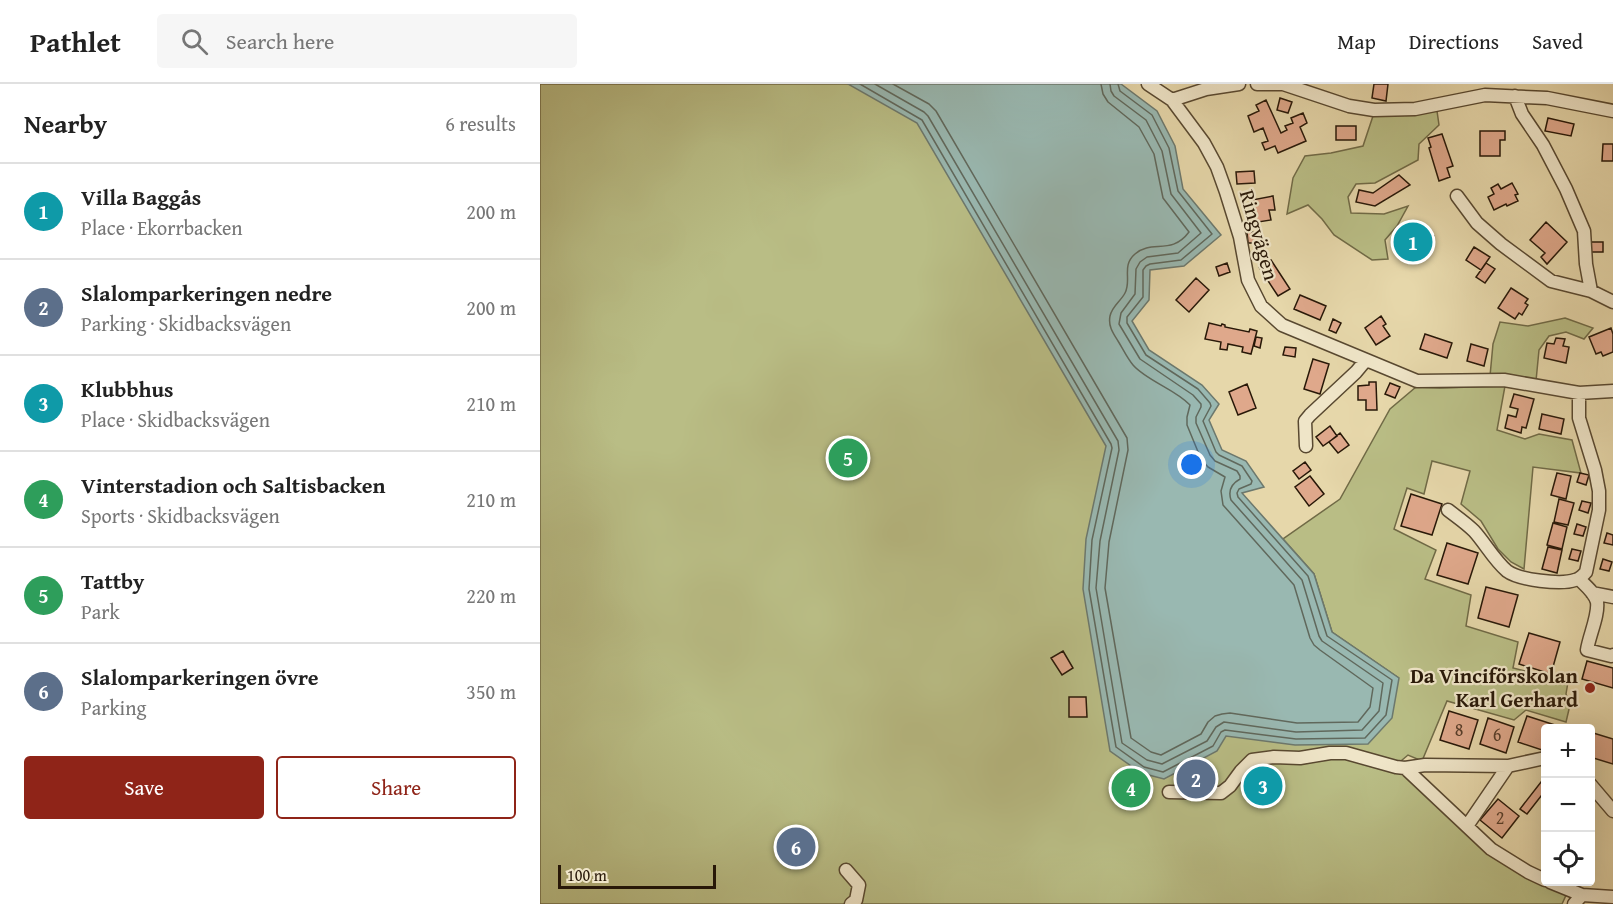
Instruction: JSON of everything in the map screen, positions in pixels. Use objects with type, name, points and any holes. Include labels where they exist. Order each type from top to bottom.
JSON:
[{"type":"street","name":"Ringvägen","points":[[1148,84],[1172,100],[1204,143],[1217,167],[1226,192],[1240,237],[1248,280],[1261,306],[1282,325],[1417,381],[1504,380],[1579,393],[1613,391]]},
{"type":"street","points":[[1172,100],[1206,89],[1239,84]]},
{"type":"street","points":[[1257,84],[1283,84],[1349,106],[1374,110],[1415,108],[1485,90],[1515,96],[1547,98],[1613,111]]},
{"type":"street","points":[[1515,96],[1522,114],[1543,145],[1566,189],[1584,231],[1586,264],[1592,291]]},
{"type":"street","points":[[1457,196],[1477,223],[1551,281],[1592,291],[1613,302]]},
{"type":"street","points":[[1306,446],[1305,421],[1366,360]]},
{"type":"street","points":[[1448,510],[1473,530],[1506,570],[1514,575],[1554,582],[1573,582],[1579,579],[1586,572],[1599,510],[1599,491],[1579,418],[1579,393]]},
{"type":"street","points":[[1579,579],[1597,602],[1587,650],[1613,655]]},
{"type":"street","points":[[1592,593],[1613,597]]},
{"type":"street","points":[[1169,792],[1221,794],[1252,760],[1274,757],[1300,758],[1346,753],[1405,768],[1425,765],[1508,766],[1541,759]]},
{"type":"street","points":[[1467,826],[1508,766]]},
{"type":"street","points":[[1405,768],[1491,849],[1541,878]]},
{"type":"street","points":[[1595,790],[1613,811]]},
{"type":"street","points":[[846,870],[859,885],[856,900],[851,904]]},
{"type":"street","points":[[1556,886],[1577,901]]},
{"type":"street","points":[[1564,904],[1613,897]]},
{"type":"green space","points":[[540,84],[976,84],[1180,575],[1399,678],[1332,632],[1314,574],[1283,539],[1340,499],[1390,409],[1416,387],[1505,386],[1497,430],[1525,439],[1539,434],[1572,440],[1581,473],[1533,467],[1524,569],[1511,562],[1498,549],[1481,521],[1461,504],[1470,471],[1432,461],[1424,494],[1407,488],[1394,529],[1436,550],[1425,579],[1471,595],[1466,626],[1518,642],[1513,668],[1568,682],[1566,694],[1570,705],[1566,722],[1526,710],[1514,720],[1447,701],[1422,761],[1408,755],[1395,766],[1468,832],[1541,877],[1541,886],[1556,886],[1567,893],[1562,904],[540,904]]},
{"type":"green space","points":[[1437,111],[1439,125],[1419,144],[1418,160],[1375,183],[1356,184],[1348,197],[1351,213],[1384,214],[1408,206],[1397,226],[1385,240],[1388,259],[1372,260],[1334,235],[1308,205],[1287,214],[1293,178],[1305,156],[1363,146],[1373,116]]},
{"type":"green space","points":[[1565,318],[1593,328],[1584,339],[1566,332],[1549,336],[1539,350],[1536,381],[1490,376],[1493,344],[1500,322],[1528,326]]},
{"type":"water","points":[[848,84],[1121,84],[1157,111],[1175,146],[1183,189],[1221,235],[1184,266],[1150,270],[1149,300],[1132,321],[1149,350],[1202,385],[1219,404],[1209,420],[1222,450],[1246,461],[1264,487],[1242,493],[1314,574],[1332,632],[1399,678],[1392,718],[1368,744],[1295,745],[1226,736],[1217,751],[1164,779],[1141,773],[1110,751],[1083,589],[1086,539],[1106,446],[917,123]]},
{"type":"building","points":[[1374,84],[1388,84],[1386,101],[1372,98]]},
{"type":"building","points":[[1280,98],[1292,102],[1288,113],[1277,110]]},
{"type":"building","points":[[1266,100],[1281,133],[1287,130],[1285,126],[1293,123],[1291,118],[1303,113],[1307,123],[1300,127],[1306,141],[1278,153],[1275,146],[1265,150],[1262,143],[1268,141],[1263,128],[1254,132],[1248,116],[1259,111],[1256,105]]},
{"type":"building","points":[[1548,118],[1574,124],[1571,136],[1545,131]]},
{"type":"building","points":[[1336,126],[1356,126],[1356,140],[1336,140]]},
{"type":"building","points":[[1480,131],[1505,131],[1505,140],[1500,140],[1500,156],[1480,156]]},
{"type":"building","points":[[1442,134],[1453,166],[1447,168],[1450,177],[1439,181],[1428,138]]},
{"type":"building","points":[[1603,144],[1613,144],[1613,161],[1602,161]]},
{"type":"building","points":[[1254,171],[1255,183],[1237,184],[1236,172]]},
{"type":"building","points":[[1399,175],[1410,185],[1375,206],[1356,202],[1359,190],[1373,193]]},
{"type":"building","points":[[1512,183],[1518,194],[1515,195],[1518,201],[1494,210],[1488,197],[1494,194],[1491,188],[1498,184],[1501,189]]},
{"type":"building","points":[[1273,196],[1275,210],[1269,210],[1271,220],[1252,223],[1249,209],[1254,208],[1252,200]]},
{"type":"building","points":[[1546,222],[1567,242],[1547,264],[1541,257],[1545,253],[1530,240]]},
{"type":"building","points":[[1406,225],[1434,236],[1425,259],[1393,246],[1398,236],[1401,237]]},
{"type":"building","points":[[1247,232],[1258,232],[1258,243],[1248,243]]},
{"type":"building","points":[[1589,242],[1603,242],[1603,252],[1590,252]]},
{"type":"building","points":[[1474,247],[1490,257],[1481,270],[1466,260]]},
{"type":"building","points":[[1271,260],[1290,289],[1278,296],[1259,267]]},
{"type":"building","points":[[1227,263],[1230,272],[1219,276],[1216,267]]},
{"type":"building","points":[[1486,263],[1495,269],[1485,283],[1476,277]]},
{"type":"building","points":[[1196,278],[1209,290],[1189,312],[1176,300]]},
{"type":"building","points":[[1511,288],[1528,299],[1525,303],[1528,305],[1522,315],[1519,313],[1515,319],[1498,308]]},
{"type":"building","points":[[1300,295],[1326,306],[1320,320],[1294,309]]},
{"type":"building","points":[[1381,316],[1386,324],[1383,326],[1390,336],[1376,345],[1365,328]]},
{"type":"building","points":[[1333,319],[1341,323],[1336,333],[1329,330]]},
{"type":"building","points":[[1209,323],[1221,326],[1222,324],[1225,327],[1249,332],[1250,329],[1257,331],[1251,354],[1242,352],[1243,347],[1228,344],[1227,350],[1220,349],[1221,342],[1205,339]]},
{"type":"building","points":[[1611,328],[1613,352],[1603,356],[1601,352],[1596,354],[1589,337]]},
{"type":"building","points":[[1425,334],[1452,343],[1447,358],[1420,349]]},
{"type":"building","points":[[1256,337],[1262,338],[1260,348],[1254,346]]},
{"type":"building","points":[[1556,338],[1565,339],[1563,346],[1569,347],[1566,363],[1544,358],[1547,343],[1554,344]]},
{"type":"building","points":[[1471,344],[1488,349],[1484,366],[1467,361]]},
{"type":"building","points":[[1285,347],[1296,348],[1295,357],[1283,355]]},
{"type":"building","points":[[1313,359],[1329,364],[1320,394],[1304,389]]},
{"type":"building","points":[[1369,382],[1376,382],[1377,410],[1366,410],[1366,400],[1358,400],[1358,386],[1369,385]]},
{"type":"building","points":[[1390,383],[1400,387],[1395,398],[1385,394]]},
{"type":"building","points":[[1247,384],[1256,408],[1238,415],[1229,392]]},
{"type":"building","points":[[1514,394],[1534,399],[1526,428],[1522,427],[1521,433],[1505,428],[1508,415],[1516,417],[1518,409],[1510,407]]},
{"type":"building","points":[[1542,414],[1564,419],[1561,434],[1539,429]]},
{"type":"building","points":[[1330,426],[1337,436],[1323,446],[1316,437]]},
{"type":"building","points":[[1340,433],[1349,445],[1338,453],[1329,442]]},
{"type":"building","points":[[1305,462],[1311,470],[1299,479],[1293,471]]},
{"type":"building","points":[[1557,473],[1571,476],[1566,499],[1551,495]]},
{"type":"building","points":[[1580,473],[1589,475],[1586,485],[1577,482]]},
{"type":"building","points":[[1310,476],[1324,494],[1309,506],[1295,487]]},
{"type":"building","points":[[1411,494],[1442,504],[1432,535],[1401,526]]},
{"type":"building","points":[[1559,499],[1574,503],[1568,525],[1554,522]]},
{"type":"building","points":[[1582,501],[1591,503],[1588,513],[1579,510]]},
{"type":"building","points":[[1553,523],[1567,527],[1562,549],[1547,545]]},
{"type":"building","points":[[1577,524],[1586,527],[1583,536],[1574,534]]},
{"type":"building","points":[[1607,533],[1613,535],[1613,545],[1604,543]]},
{"type":"building","points":[[1447,543],[1478,553],[1468,584],[1437,575]]},
{"type":"building","points":[[1548,547],[1562,550],[1557,573],[1542,569]]},
{"type":"building","points":[[1572,549],[1581,551],[1578,561],[1569,559]]},
{"type":"building","points":[[1603,559],[1612,562],[1609,571],[1600,569]]},
{"type":"building","points":[[1486,587],[1518,595],[1509,627],[1478,618]]},
{"type":"building","points":[[1529,633],[1560,642],[1551,674],[1519,664]]},
{"type":"building","points":[[1063,651],[1073,668],[1062,675],[1051,658]]},
{"type":"building","points":[[1587,661],[1613,668],[1613,688],[1582,679]]},
{"type":"building","points":[[1069,697],[1086,697],[1087,717],[1069,717]]},
{"type":"building","points":[[1449,711],[1478,720],[1469,749],[1440,740]]},
{"type":"building","points":[[1527,716],[1552,724],[1541,724],[1541,750],[1518,742]]},
{"type":"building","points":[[1488,718],[1514,727],[1506,753],[1480,744]]},
{"type":"building","points":[[1595,734],[1613,739],[1613,764],[1595,759]]},
{"type":"building","points":[[1267,776],[1273,786],[1258,795],[1252,786]]},
{"type":"building","points":[[1541,782],[1541,796],[1527,814],[1520,809]]},
{"type":"building","points":[[1498,799],[1519,816],[1502,838],[1480,820]]},
{"type":"place","name":"Villa Baggås","points":[[1413,242]]},
{"type":"place","name":"Tattby","points":[[848,458]]},
{"type":"place","name":"Da Vinciförskolan Karl Gerhard","points":[[1590,688]]},
{"type":"place","name":"Slalomparkeringen nedre","points":[[1196,779]]},
{"type":"place","name":"Klubbhus","points":[[1263,786]]},
{"type":"place","name":"Vinterstadion och Saltisbacken","points":[[1131,788]]},
{"type":"place","name":"Slalomparkeringen övre","points":[[796,847]]}]
